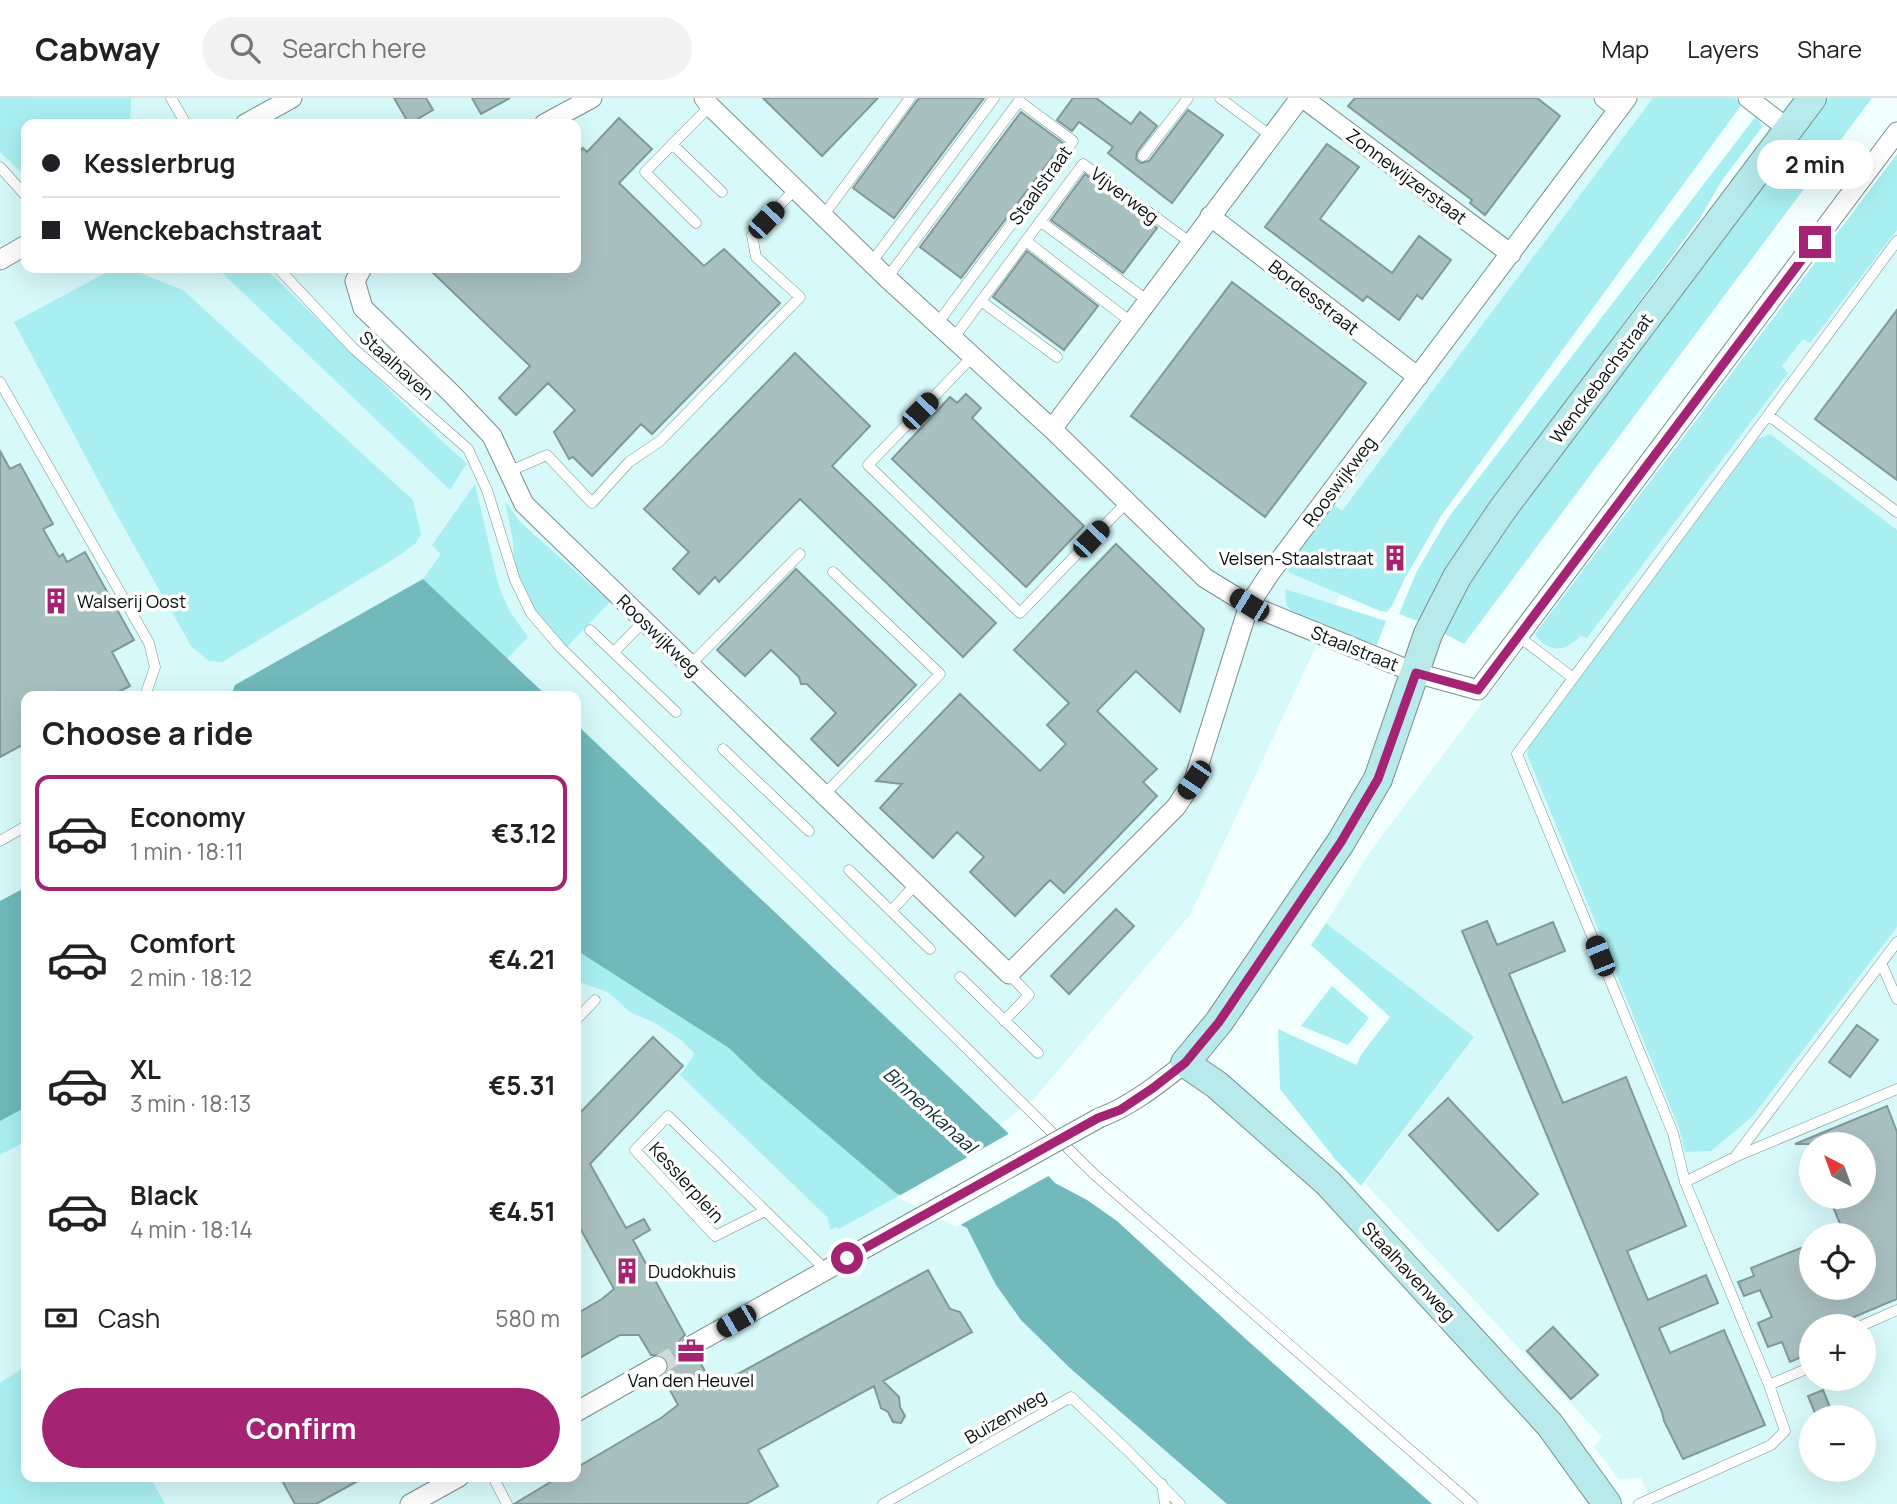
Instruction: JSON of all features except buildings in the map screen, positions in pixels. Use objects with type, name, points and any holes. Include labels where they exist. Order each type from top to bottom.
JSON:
[{"type":"street","points":[[254,119],[292,98]]},
{"type":"street","points":[[553,119],[592,98]]},
{"type":"street","points":[[1052,429],[1210,216],[1302,98]]},
{"type":"street","name":"Zonnewijzerstaat","points":[[1302,98],[1511,254]]},
{"type":"street","name":"Wenckebachstraat","points":[[826,1270],[1098,1118],[1120,1110],[1185,1063],[1219,1022],[1341,842],[1378,779],[1429,635],[1457,577],[1502,510],[1812,98]]},
{"type":"street","points":[[1752,101],[1788,129]]},
{"type":"street","name":"Staalstraat","points":[[707,102],[871,263],[1052,429],[1205,578],[1249,605],[1416,673]]},
{"type":"street","name":"Rooswijkweg","points":[[359,273],[355,281],[363,308],[492,436],[524,504],[1009,974],[1176,807],[1194,780],[1249,605],[1270,573],[1511,254],[1617,102]]},
{"type":"street","points":[[1416,673],[1478,690],[1897,132]]},
{"type":"street","name":"Bordesstraat","points":[[1210,216],[1418,377]]},
{"type":"street","points":[[0,260],[21,248]]},
{"type":"street","name":"Staalhavenweg","points":[[1185,1063],[1217,1085],[1328,1183],[1550,1425],[1607,1504]]},
{"type":"street","points":[[691,1346],[826,1270]]},
{"type":"street","points":[[581,1409],[657,1366]]},
{"type":"street","points":[[418,1500],[450,1482]]},
{"type":"lane","points":[[171,98],[183,119]]},
{"type":"lane","points":[[822,216],[910,98]]},
{"type":"lane","points":[[871,263],[994,98]]},
{"type":"lane","points":[[1143,156],[1188,98]]},
{"type":"lane","points":[[1220,98],[1271,136]]},
{"type":"lane","name":"Staalstraat","points":[[887,278],[1019,101],[1073,141],[936,324]]},
{"type":"lane","points":[[696,223],[645,172],[673,144],[707,102]]},
{"type":"lane","points":[[673,144],[722,192]]},
{"type":"lane","name":"Vijverweg","points":[[981,301],[1083,164],[1191,243]]},
{"type":"lane","points":[[0,167],[4,178],[21,192]]},
{"type":"lane","points":[[508,472],[547,455],[592,503],[629,462],[660,440],[800,297],[755,257],[752,235],[795,189]]},
{"type":"lane","points":[[1040,221],[1147,301]]},
{"type":"lane","points":[[1026,241],[1132,322]]},
{"type":"lane","points":[[1639,1504],[1771,1445],[1785,1431],[1769,1385],[1685,1182],[1673,1133],[1517,754],[1897,241]]},
{"type":"lane","name":"Staalhaven","points":[[283,273],[353,348],[468,449],[486,491],[515,580],[531,613],[560,647],[1095,1175],[1472,1504]]},
{"type":"lane","points":[[953,339],[981,301],[1057,357]]},
{"type":"lane","points":[[972,357],[868,465],[1020,613],[1127,502]]},
{"type":"lane","points":[[0,382],[149,643],[155,667],[147,691]]},
{"type":"lane","points":[[1768,415],[1897,512]]},
{"type":"lane","points":[[690,665],[800,554]]},
{"type":"lane","points":[[824,795],[940,674],[833,572]]},
{"type":"lane","points":[[614,652],[644,621]]},
{"type":"lane","points":[[590,630],[676,712]]},
{"type":"lane","points":[[1518,635],[1573,678]]},
{"type":"lane","points":[[723,749],[809,831]]},
{"type":"lane","points":[[0,841],[21,829]]},
{"type":"lane","points":[[849,870],[930,949]]},
{"type":"lane","points":[[891,911],[916,884]]},
{"type":"lane","points":[[1735,1157],[1897,942]]},
{"type":"lane","points":[[1881,963],[1897,999]]},
{"type":"lane","name":"Rooswijkweg","points":[[1004,1021],[1029,995],[1009,974]]},
{"type":"lane","points":[[960,978],[1038,1053]]},
{"type":"lane","points":[[581,1015],[595,1000]]},
{"type":"lane","points":[[1685,1182],[1735,1157],[1897,1089]]},
{"type":"lane","name":"Kesslerplein","points":[[765,1211],[715,1236],[635,1150],[668,1116],[826,1270]]},
{"type":"lane","points":[[1876,1319],[1897,1310]]},
{"type":"lane","points":[[1769,1385],[1799,1372]]},
{"type":"lane","name":"Buizenweg","points":[[883,1504],[1071,1397],[1180,1504]]},
{"type":"lane","points":[[496,1482],[507,1504]]},
{"type":"lane","points":[[1161,1484],[1166,1504]]},
{"type":"shaded area","points":[[0,98],[1676,98],[1356,561],[1190,915],[1034,1099],[971,1146],[1315,1504],[0,1504]]},
{"type":"shaded area","points":[[0,98],[131,98],[130,119],[21,119],[21,172],[0,152]]},
{"type":"shaded area","points":[[1653,98],[1735,98],[1742,104],[1441,516],[1392,606],[1387,612],[1380,611],[1288,572],[1293,553],[1331,502],[1342,511]]},
{"type":"shaded area","points":[[1826,98],[1872,98],[1464,644],[1445,634],[1461,588],[1510,516]]},
{"type":"shaded area","points":[[1756,116],[1763,126],[1723,179],[1700,218],[1481,519],[1420,622],[1399,614],[1417,571],[1448,518]]},
{"type":"shaded area","points":[[1897,154],[1897,1504],[1657,1504],[1648,1494],[1641,1478],[1619,1479],[1594,1447],[1602,1437],[1365,1183],[1474,1037],[1326,923],[1372,849]]},
{"type":"shaded area","points":[[1897,154],[1897,230],[1810,343],[1803,339],[1782,366],[1788,373],[1587,638],[1580,636],[1568,646],[1557,649],[1545,645],[1535,634]]},
{"type":"shaded area","points":[[106,273],[140,273],[183,290],[413,500],[421,534],[416,543],[394,559],[222,662],[209,661],[191,646],[114,510],[14,322]]},
{"type":"shaded area","points":[[222,273],[270,273],[467,463],[450,490]]},
{"type":"shaded area","points":[[1770,434],[1897,530],[1897,927],[1752,1117],[1711,1151],[1685,1152],[1679,1128],[1527,754],[1530,743],[1758,439]]},
{"type":"shaded area","points":[[475,484],[499,587],[510,612],[528,637],[507,659],[423,579],[441,554],[432,545]]},
{"type":"shaded area","points":[[505,501],[520,522],[610,602],[566,648],[523,596],[514,566],[513,541]]},
{"type":"shaded area","points":[[1285,589],[1386,621],[1377,645],[1301,617],[1287,605]]},
{"type":"shaded area","points":[[1326,923],[1474,1037],[1361,1186],[1335,1159],[1280,1089],[1278,1029],[1357,1065],[1360,1056],[1390,1017],[1311,945]]},
{"type":"shaded area","points":[[581,953],[729,1048],[759,1077],[900,1195],[839,1229],[836,1227],[830,1230],[828,1218],[680,1075],[695,1054],[681,1040],[655,1023],[630,1012],[608,992],[581,983]]},
{"type":"shaded area","points":[[1332,986],[1369,1018],[1348,1045],[1301,1026]]},
{"type":"shaded area","points":[[21,1110],[21,1144],[0,1155],[0,1121]]},
{"type":"shaded area","points":[[21,1369],[21,1482],[153,1482],[165,1504],[0,1504],[0,1383]]},
{"type":"water","points":[[423,579],[542,691],[233,691],[235,685]]},
{"type":"water","name":"Binnenkanaal","points":[[581,729],[1006,1131],[1055,1183],[1087,1200],[1117,1221],[1432,1504],[1227,1504],[1071,1369],[1021,1320],[996,1285],[967,1228],[896,1193],[759,1077],[729,1048],[581,953]]},
{"type":"water","points":[[21,890],[21,1110],[0,1121],[0,901]]},
{"type":"pier","points":[[1012,1132],[1052,1174],[957,1227],[897,1197]]},
{"type":"tunnel","points":[[657,1366],[691,1346]]},
{"type":"place","name":"Velsen-Staalstraat","points":[[1395,558]]},
{"type":"place","name":"Walserij Oost","points":[[56,601]]},
{"type":"place","name":"Dudokhuis","points":[[627,1271]]},
{"type":"place","name":"Van den Heuvel","points":[[691,1351]]},
{"type":"route","points":[[847,1258],[1098,1118],[1120,1110],[1185,1063],[1219,1022],[1341,842],[1378,779],[1416,673],[1478,690],[1815,242]]}]
